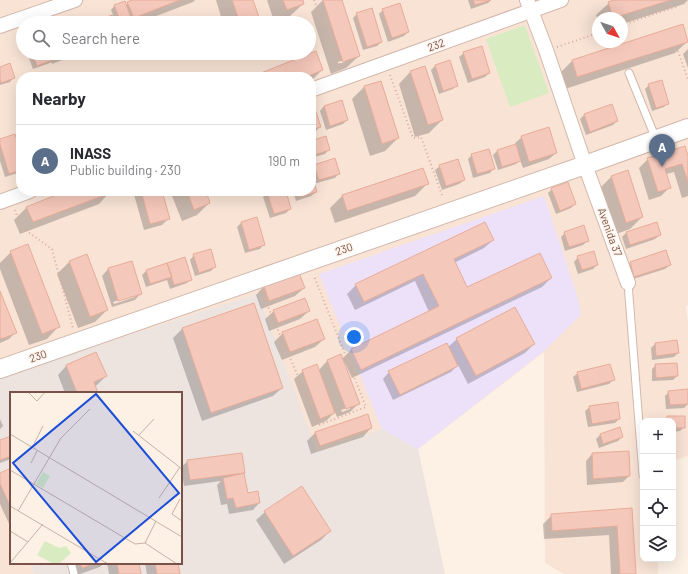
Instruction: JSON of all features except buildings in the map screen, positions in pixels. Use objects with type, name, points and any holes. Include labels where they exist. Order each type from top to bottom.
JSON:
[{"type":"street","points":[[29,16],[75,0]]},
{"type":"street","name":"232","points":[[316,88],[386,63],[528,5],[561,0]]},
{"type":"street","name":"Avenida 37","points":[[528,5],[546,50],[628,282]]},
{"type":"street","points":[[0,26],[16,20]]},
{"type":"street","name":"230","points":[[0,370],[656,140],[687,131]]},
{"type":"street","points":[[6,200],[17,196]]},
{"type":"lane","points":[[630,73],[656,140]]},
{"type":"lane","name":"Avenida 37","points":[[628,282],[641,454]]},
{"type":"lane","points":[[71,564],[74,574]]},
{"type":"path","points":[[314,0],[345,78]]},
{"type":"path","points":[[628,23],[680,6]]},
{"type":"path","points":[[546,50],[592,35]]},
{"type":"path","points":[[678,51],[688,80]]},
{"type":"path","points":[[386,63],[413,138],[421,137],[448,213]]},
{"type":"path","points":[[6,200],[21,227],[52,249],[77,343]]},
{"type":"path","points":[[256,280],[319,425],[366,407],[308,262]]},
{"type":"shaded area","points":[[0,0],[688,0],[688,305],[686,306],[688,323],[688,456],[676,460],[676,418],[640,418],[640,562],[658,562],[658,574],[564,574],[545,563],[544,352],[418,449],[382,429],[317,453],[258,293],[0,377]]},
{"type":"shaded area","points":[[544,196],[578,298],[581,315],[544,351],[418,449],[382,429],[319,274]]},
{"type":"shaded area","points":[[258,293],[317,452],[382,429],[418,449],[445,574],[34,574],[30,564],[182,564],[182,392],[10,392],[10,514],[0,489],[0,377]]},
{"type":"shaded area","points":[[0,489],[10,514],[10,564],[30,564],[34,574],[0,574]]},
{"type":"green space","points":[[525,25],[549,93],[510,107],[486,39]]},
{"type":"place","name":"INASS","points":[[662,167]]}]
